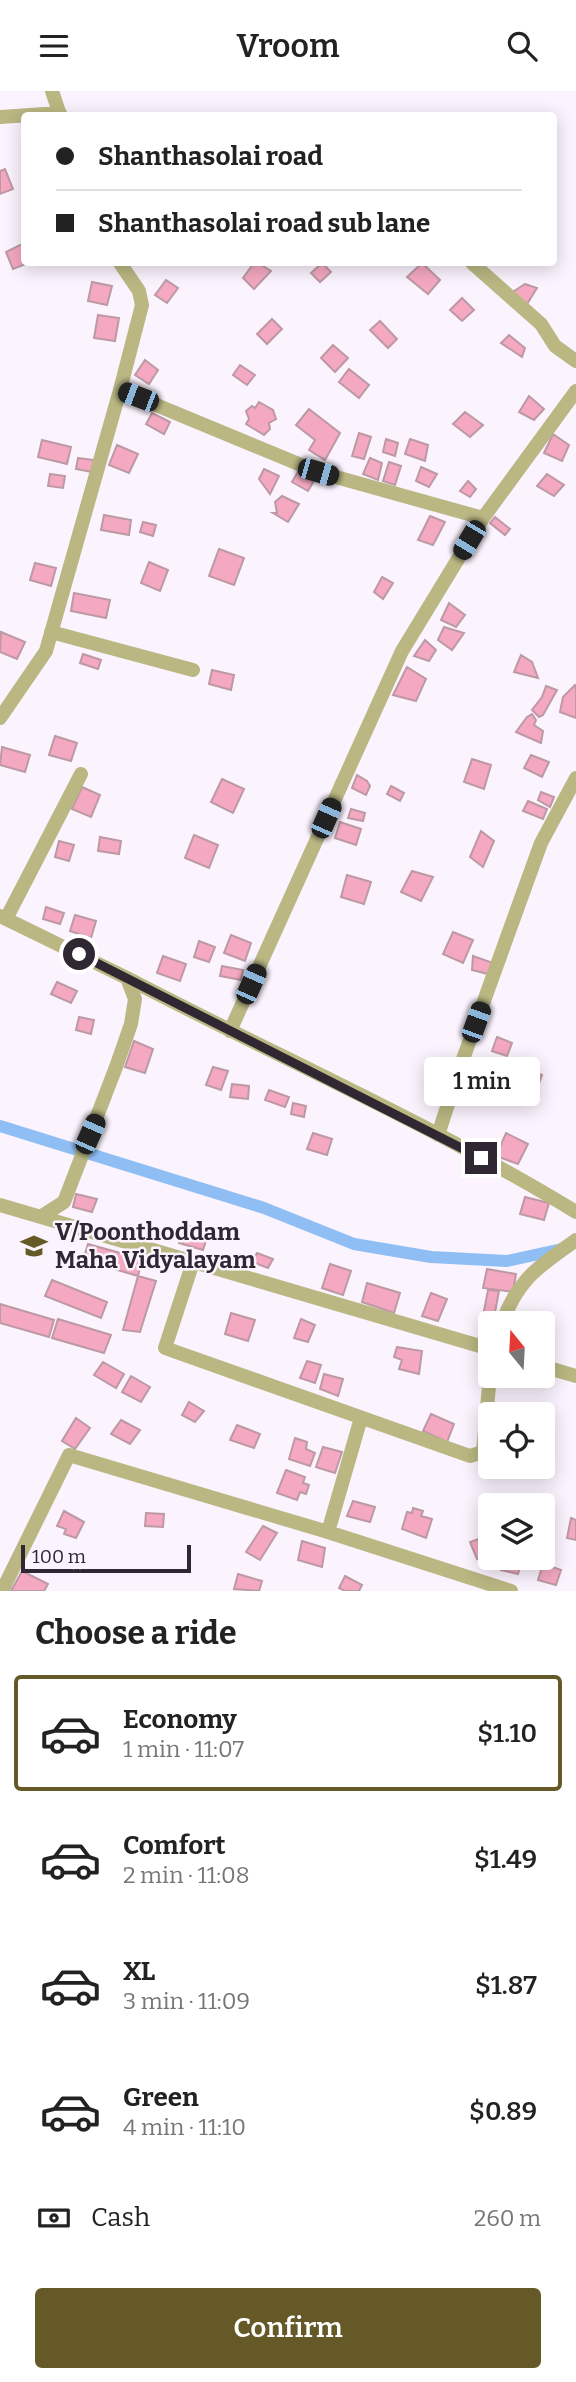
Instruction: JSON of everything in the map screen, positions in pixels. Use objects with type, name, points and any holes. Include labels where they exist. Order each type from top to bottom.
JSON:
[{"type":"street","points":[[52,91],[59,112]]},
{"type":"street","points":[[0,117],[21,116]]},
{"type":"street","points":[[0,718],[46,651],[120,390],[142,305],[139,291],[122,266]]},
{"type":"street","points":[[475,266],[541,324],[555,346],[576,361]]},
{"type":"street","points":[[120,390],[318,472],[482,518]]},
{"type":"street","points":[[230,1031],[402,651],[482,518],[576,391]]},
{"type":"street","points":[[51,632],[193,670]]},
{"type":"street","points":[[81,774],[3,917],[438,1135],[524,1180],[576,1212]]},
{"type":"street","points":[[438,1135],[541,843],[576,778]]},
{"type":"street","points":[[42,1216],[64,1202],[131,1024],[135,999],[127,978]]},
{"type":"street","points":[[0,1205],[478,1345]]},
{"type":"street","points":[[506,1311],[522,1283],[540,1265],[576,1240]]},
{"type":"street","points":[[192,1262],[165,1348],[470,1456],[483,1452],[489,1388]]},
{"type":"street","points":[[555,1370],[576,1376]]},
{"type":"street","points":[[328,1532],[361,1418]]},
{"type":"street","points":[[2,1591],[69,1455],[328,1532],[512,1591]]},
{"type":"building","points":[[5,169],[13,189],[0,194],[0,171]]},
{"type":"building","points":[[21,244],[21,266],[13,269],[6,252]]},
{"type":"building","points":[[252,266],[263,266],[271,271],[254,289],[243,278]]},
{"type":"building","points":[[319,266],[325,266],[331,272],[320,282],[311,273]]},
{"type":"building","points":[[419,266],[425,266],[440,280],[428,294],[407,277]]},
{"type":"building","points":[[166,280],[178,288],[167,303],[155,295]]},
{"type":"building","points":[[92,282],[112,286],[107,305],[88,301]]},
{"type":"building","points":[[525,284],[537,288],[527,304],[511,293]]},
{"type":"building","points":[[462,298],[474,310],[462,321],[450,310]]},
{"type":"building","points":[[98,315],[119,318],[115,341],[94,338]]},
{"type":"building","points":[[272,319],[282,329],[267,344],[257,334]]},
{"type":"building","points":[[380,321],[397,339],[388,348],[370,330]]},
{"type":"building","points":[[509,335],[525,348],[522,357],[501,343]]},
{"type":"building","points":[[333,345],[348,358],[335,372],[321,358]]},
{"type":"building","points":[[145,360],[158,370],[149,384],[135,375]]},
{"type":"building","points":[[240,365],[255,375],[247,385],[233,375]]},
{"type":"building","points":[[349,369],[369,385],[359,398],[339,382]]},
{"type":"building","points":[[529,396],[544,409],[534,420],[519,412]]},
{"type":"building","points":[[259,402],[273,410],[276,419],[269,423],[270,429],[264,435],[246,424],[249,419],[246,411],[252,406],[255,408]]},
{"type":"building","points":[[309,409],[340,433],[325,460],[309,450],[315,440],[296,425]]},
{"type":"building","points":[[465,412],[483,425],[470,437],[453,424]]},
{"type":"building","points":[[152,413],[170,422],[164,434],[146,424]]},
{"type":"building","points":[[359,433],[371,437],[364,459],[352,456]]},
{"type":"building","points":[[553,434],[569,445],[562,461],[544,453]]},
{"type":"building","points":[[386,439],[398,443],[395,456],[383,452]]},
{"type":"building","points":[[410,439],[428,445],[425,461],[405,454]]},
{"type":"building","points":[[42,440],[71,447],[67,464],[38,457]]},
{"type":"building","points":[[117,445],[138,454],[129,473],[109,465]]},
{"type":"building","points":[[78,458],[94,460],[92,472],[76,469]]},
{"type":"building","points":[[370,458],[382,463],[378,480],[363,474]]},
{"type":"building","points":[[389,462],[401,466],[395,485],[383,481]]},
{"type":"building","points":[[421,467],[437,474],[429,487],[416,481]]},
{"type":"building","points":[[264,469],[279,476],[270,494],[259,479]]},
{"type":"building","points":[[299,470],[315,479],[308,491],[292,482]]},
{"type":"building","points":[[50,474],[65,476],[63,488],[48,486]]},
{"type":"building","points":[[547,474],[564,485],[554,496],[537,486]]},
{"type":"building","points":[[468,481],[476,489],[470,497],[460,491]]},
{"type":"building","points":[[282,496],[299,504],[288,522],[273,513],[277,513],[275,502]]},
{"type":"building","points":[[104,515],[131,520],[129,535],[101,530]]},
{"type":"building","points":[[430,516],[445,522],[433,545],[418,540]]},
{"type":"building","points":[[495,517],[510,529],[505,535],[490,523]]},
{"type":"building","points":[[143,522],[156,525],[153,536],[140,532]]},
{"type":"building","points":[[219,549],[244,558],[234,585],[209,576]]},
{"type":"building","points":[[149,562],[168,570],[160,591],[141,583]]},
{"type":"building","points":[[35,563],[56,568],[51,586],[30,580]]},
{"type":"building","points":[[382,577],[393,583],[383,599],[374,592]]},
{"type":"building","points":[[74,593],[110,600],[106,618],[71,611]]},
{"type":"building","points":[[449,603],[465,615],[456,627],[441,620]]},
{"type":"building","points":[[444,627],[464,633],[452,650],[438,640]]},
{"type":"building","points":[[1,632],[25,642],[17,659],[0,652]]},
{"type":"building","points":[[425,640],[436,650],[429,661],[414,656]]},
{"type":"building","points":[[83,654],[101,660],[98,669],[80,663]]},
{"type":"building","points":[[521,655],[532,662],[538,678],[514,672]]},
{"type":"building","points":[[407,667],[426,679],[416,701],[393,695]]},
{"type":"building","points":[[212,670],[234,675],[231,690],[209,684]]},
{"type":"building","points":[[575,685],[576,718],[560,712],[563,697]]},
{"type":"building","points":[[546,686],[557,690],[543,715],[539,717],[532,710]]},
{"type":"building","points":[[532,714],[536,720],[534,725],[543,731],[541,743],[516,732]]},
{"type":"building","points":[[55,736],[77,743],[71,761],[49,755]]},
{"type":"building","points":[[2,747],[30,755],[25,772],[0,765]]},
{"type":"building","points":[[531,755],[549,762],[542,777],[524,768]]},
{"type":"building","points":[[472,759],[491,765],[484,789],[464,782]]},
{"type":"building","points":[[357,775],[370,786],[366,795],[352,788]]},
{"type":"building","points":[[222,779],[244,789],[233,813],[211,802]]},
{"type":"building","points":[[391,786],[404,793],[400,801],[387,794]]},
{"type":"building","points":[[82,787],[100,795],[91,817],[72,809]]},
{"type":"building","points":[[541,792],[554,797],[550,807],[538,800]]},
{"type":"building","points":[[528,801],[547,809],[543,819],[523,811]]},
{"type":"building","points":[[351,809],[365,813],[363,821],[348,818]]},
{"type":"building","points":[[340,822],[361,829],[356,845],[335,838]]},
{"type":"building","points":[[481,831],[494,841],[483,867],[470,857]]},
{"type":"building","points":[[194,835],[218,845],[209,868],[185,858]]},
{"type":"building","points":[[100,837],[121,841],[119,854],[98,851]]},
{"type":"building","points":[[59,841],[74,845],[69,861],[55,857]]},
{"type":"building","points":[[412,871],[433,877],[421,901],[401,892]]},
{"type":"building","points":[[347,875],[371,882],[364,904],[341,897]]},
{"type":"building","points":[[46,907],[64,913],[60,924],[43,919]]},
{"type":"building","points":[[75,915],[96,921],[91,938],[70,931]]},
{"type":"building","points":[[453,932],[473,940],[463,963],[443,954]]},
{"type":"building","points":[[231,935],[251,943],[245,961],[224,953]]},
{"type":"building","points":[[199,941],[215,947],[209,962],[194,957]]},
{"type":"building","points":[[163,956],[186,964],[180,981],[157,973]]},
{"type":"building","points":[[473,956],[493,963],[488,974],[472,970]]},
{"type":"building","points":[[222,966],[243,970],[241,980],[220,976]]},
{"type":"building","points":[[57,982],[77,991],[71,1003],[51,994]]},
{"type":"building","points":[[79,1017],[94,1020],[91,1034],[76,1030]]},
{"type":"building","points":[[497,1037],[512,1043],[507,1056],[492,1051]]},
{"type":"building","points":[[134,1041],[153,1049],[145,1073],[125,1067]]},
{"type":"building","points":[[213,1067],[228,1071],[221,1090],[206,1085]]},
{"type":"building","points":[[528,1069],[542,1075],[535,1094],[519,1089]]},
{"type":"building","points":[[232,1084],[249,1086],[248,1099],[230,1097]]},
{"type":"building","points":[[269,1090],[289,1097],[285,1107],[265,1100]]},
{"type":"building","points":[[293,1103],[306,1106],[304,1117],[291,1114]]},
{"type":"building","points":[[313,1133],[332,1139],[327,1155],[307,1149]]},
{"type":"building","points":[[506,1133],[528,1144],[518,1164],[496,1156]]},
{"type":"building","points":[[76,1194],[97,1199],[92,1212],[73,1207]]},
{"type":"building","points":[[525,1197],[549,1203],[544,1220],[520,1214]]},
{"type":"building","points":[[184,1225],[209,1231],[203,1250],[179,1243]]},
{"type":"building","points":[[88,1244],[142,1259],[138,1276],[83,1260]]},
{"type":"building","points":[[257,1253],[273,1259],[268,1268],[252,1262]]},
{"type":"building","points":[[330,1264],[351,1271],[343,1295],[322,1288]]},
{"type":"building","points":[[487,1269],[516,1274],[513,1292],[483,1288]]},
{"type":"building","points":[[138,1276],[156,1281],[140,1332],[123,1330]]},
{"type":"building","points":[[52,1280],[107,1302],[101,1318],[45,1296]]},
{"type":"building","points":[[367,1283],[400,1293],[394,1313],[362,1302]]},
{"type":"building","points":[[488,1290],[499,1291],[495,1311],[484,1311]]},
{"type":"building","points":[[431,1293],[447,1299],[438,1321],[422,1316]]},
{"type":"building","points":[[0,1304],[54,1320],[49,1337],[0,1323]]},
{"type":"building","points":[[231,1313],[255,1320],[248,1341],[225,1334]]},
{"type":"building","points":[[58,1319],[111,1335],[104,1353],[52,1338]]},
{"type":"building","points":[[301,1319],[315,1325],[308,1342],[294,1338]]},
{"type":"building","points":[[397,1347],[422,1351],[419,1374],[399,1369],[402,1360],[394,1357]]},
{"type":"building","points":[[307,1361],[321,1365],[315,1383],[300,1378]]},
{"type":"building","points":[[103,1362],[124,1374],[116,1388],[94,1375]]},
{"type":"building","points":[[324,1374],[343,1379],[338,1396],[320,1389]]},
{"type":"building","points":[[131,1376],[150,1387],[141,1402],[122,1392]]},
{"type":"building","points":[[189,1402],[204,1411],[195,1422],[182,1415]]},
{"type":"building","points":[[431,1414],[454,1424],[447,1442],[423,1431]]},
{"type":"building","points":[[76,1418],[90,1428],[75,1449],[62,1441]]},
{"type":"building","points":[[121,1420],[140,1430],[130,1444],[111,1434]]},
{"type":"building","points":[[237,1425],[260,1434],[254,1448],[230,1440]]},
{"type":"building","points":[[295,1438],[307,1442],[306,1449],[315,1453],[310,1466],[289,1459]]},
{"type":"building","points":[[323,1447],[342,1452],[335,1473],[316,1467]]},
{"type":"building","points":[[286,1470],[305,1477],[303,1483],[309,1485],[306,1494],[300,1492],[297,1500],[277,1493]]},
{"type":"building","points":[[353,1501],[375,1507],[370,1522],[347,1516]]},
{"type":"building","points":[[413,1508],[423,1511],[421,1516],[432,1519],[426,1538],[402,1529],[407,1512],[412,1513]]},
{"type":"building","points":[[64,1511],[84,1522],[76,1538],[64,1534],[66,1529],[57,1526]]},
{"type":"building","points":[[146,1513],[164,1514],[163,1527],[145,1526]]},
{"type":"building","points":[[571,1518],[576,1520],[576,1540],[567,1538]]},
{"type":"building","points":[[263,1526],[277,1533],[260,1560],[246,1552]]},
{"type":"building","points":[[478,1539],[478,1559],[477,1559],[470,1542]]},
{"type":"building","points":[[302,1541],[325,1548],[322,1567],[298,1560]]},
{"type":"building","points":[[501,1570],[519,1570],[518,1574]]},
{"type":"building","points":[[541,1570],[561,1570],[556,1585],[538,1580]]},
{"type":"building","points":[[22,1571],[48,1584],[44,1591],[11,1591]]},
{"type":"building","points":[[238,1574],[262,1581],[259,1591],[234,1589]]},
{"type":"building","points":[[345,1576],[362,1585],[359,1591],[339,1588]]},
{"type":"waterway","points":[[0,1126],[264,1208],[354,1244],[431,1257],[507,1261],[562,1249]]},
{"type":"place","name":"V/Poonthoddam Maha Vidyalayam","points":[[34,1246]]},
{"type":"route","points":[[79,954],[481,1158]]}]
